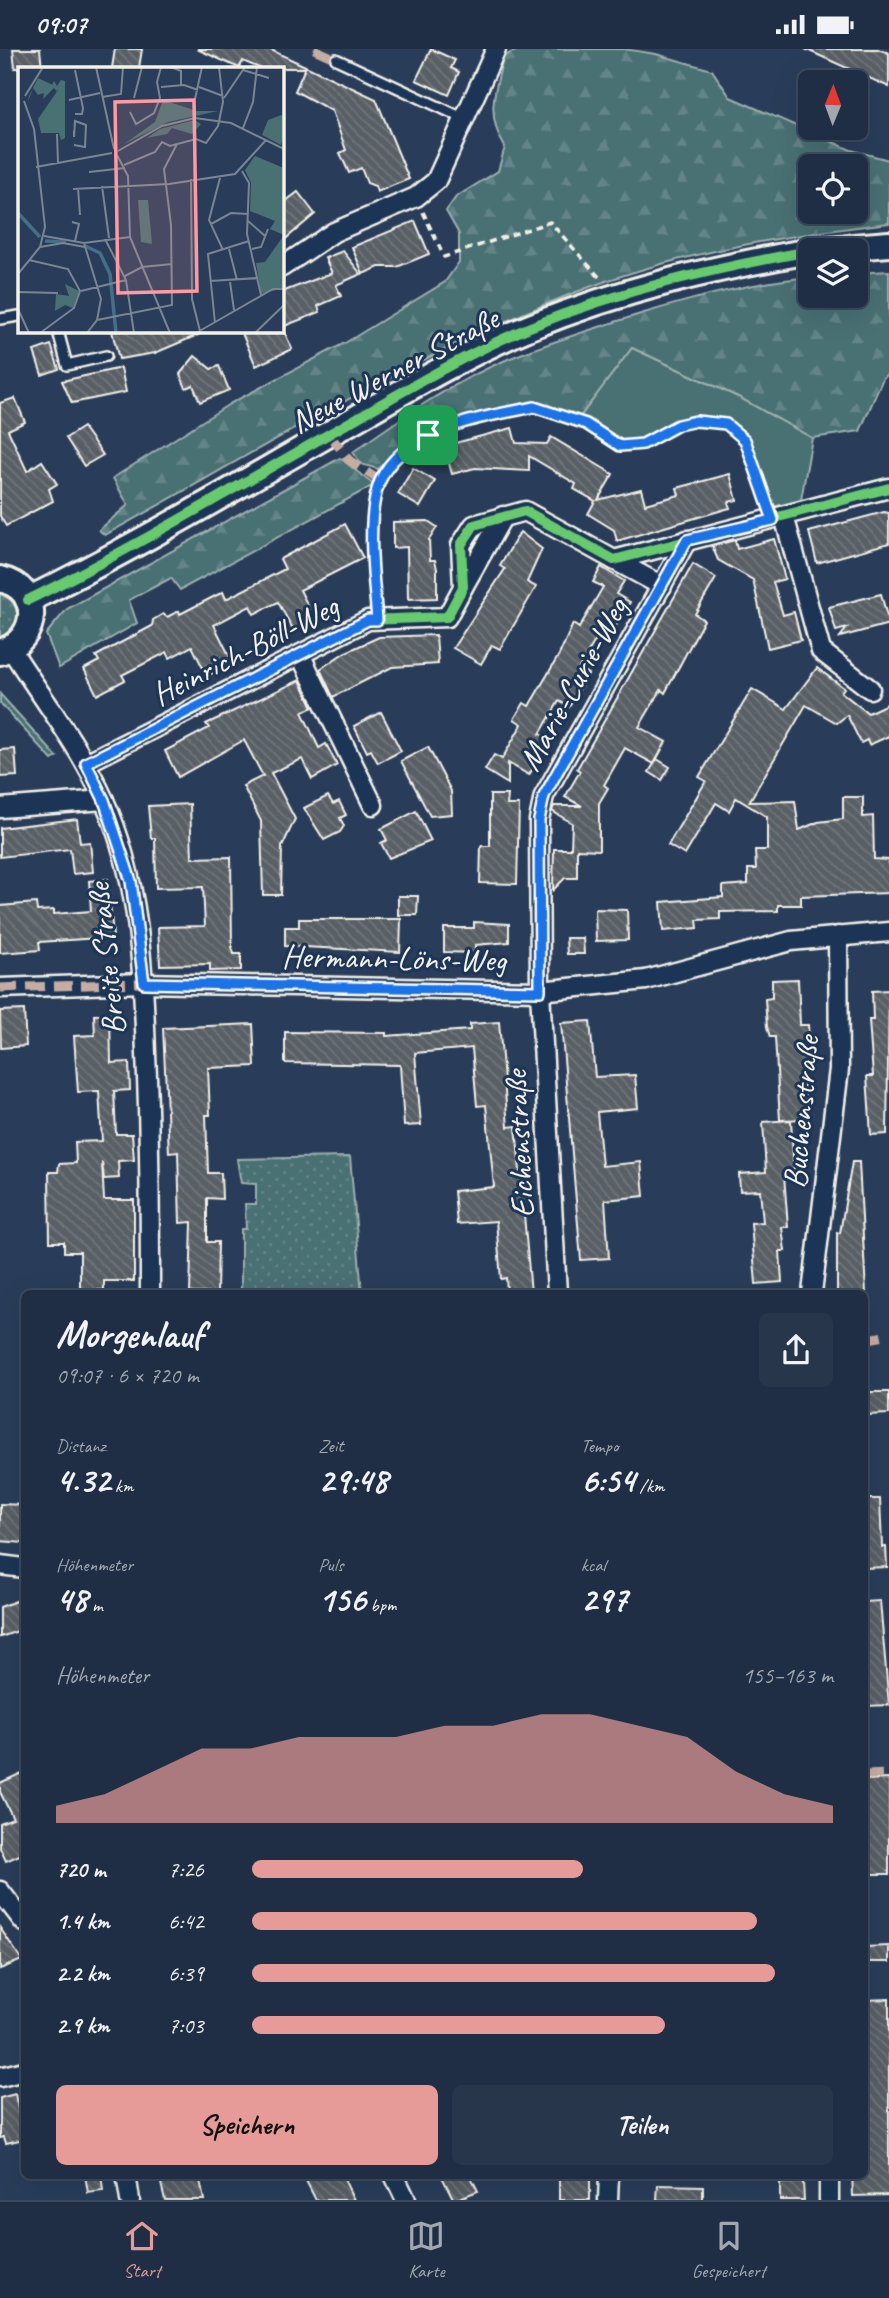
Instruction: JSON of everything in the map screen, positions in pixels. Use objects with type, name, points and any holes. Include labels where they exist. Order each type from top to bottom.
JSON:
[{"type":"main road","points":[[868,246],[889,244]]},
{"type":"main road","name":"Neue Werner Straße","points":[[28,600],[151,537],[459,360],[530,327],[611,298],[718,267],[798,253]]},
{"type":"main road","points":[[0,579],[15,585],[28,600],[29,628],[19,644],[5,650]]},
{"type":"street","points":[[284,266],[334,232],[416,197],[436,181],[496,49]]},
{"type":"street","points":[[614,560],[889,488]]},
{"type":"street","name":"Heinrich-Böll-Weg","points":[[86,763],[368,620],[447,617],[463,587],[461,545],[474,525],[503,516],[525,511],[662,586]]},
{"type":"street","points":[[778,518],[821,651],[870,689]]},
{"type":"street","name":"Marie-Curie-Weg","points":[[540,991],[539,820],[544,796],[687,540]]},
{"type":"street","name":"Breite Straße","points":[[5,650],[86,763],[104,800],[131,881],[144,983],[150,1158],[150,1290]]},
{"type":"street","points":[[301,656],[373,805]]},
{"type":"street","points":[[0,808],[104,800]]},
{"type":"street","name":"Hermann-Löns-Weg","points":[[0,989],[144,983],[540,991],[646,980],[791,941],[889,932]]},
{"type":"street","name":"Buchenstraße","points":[[812,1290],[839,1069],[838,936]]},
{"type":"street","name":"Eichenstraße","points":[[540,991],[557,1290]]},
{"type":"street","points":[[0,1566],[21,1568]]},
{"type":"street","points":[[0,1891],[21,1918]]},
{"type":"street","points":[[0,2077],[21,2072]]},
{"type":"street","points":[[127,2179],[130,2200]]},
{"type":"street","points":[[396,2179],[406,2200]]},
{"type":"street","points":[[608,2200],[609,2179]]},
{"type":"street","points":[[829,2179],[829,2200]]},
{"type":"lane","points":[[336,59],[465,118]]},
{"type":"lane","points":[[0,319],[18,316]]},
{"type":"lane","points":[[59,333],[67,365],[106,356]]},
{"type":"path","points":[[416,197],[444,257],[550,222],[602,280],[611,298]]},
{"type":"path","points":[[377,620],[373,515],[380,481],[398,458],[428,435],[468,421],[534,407],[586,424],[620,446],[643,444],[678,425],[696,421],[726,424],[745,440],[778,518]]},
{"type":"green space","points":[[520,49],[624,49],[656,54],[712,70],[730,97],[798,127],[798,140],[828,140],[866,154],[798,154],[798,224],[868,224],[868,154],[889,160],[889,223],[740,246],[667,263],[595,285],[468,338],[285,434],[105,535],[99,530],[128,505],[113,478],[231,403],[345,343],[445,282],[459,262],[459,234],[446,211],[456,197],[498,171],[505,147],[495,124],[495,91],[504,56]]},
{"type":"green space","points":[[889,271],[889,372],[883,378],[860,431],[812,438],[740,398],[632,348],[580,417],[532,402],[466,416],[424,433],[378,469],[361,464],[353,452],[409,413],[467,378],[542,346],[705,296],[789,279],[798,278],[798,308],[868,308],[868,272]]},
{"type":"green space","points":[[632,348],[740,398],[812,438],[801,500],[773,507],[749,440],[719,419],[697,417],[643,442],[621,442],[580,417]]},
{"type":"green space","points":[[340,458],[374,485],[180,590],[171,578],[129,600],[137,623],[59,668],[46,634],[67,609]]},
{"type":"green space","points":[[0,594],[16,608],[17,618],[14,629],[0,639]]},
{"type":"green space","points":[[0,694],[57,757],[52,760],[0,703]]},
{"type":"green space","points":[[350,1157],[362,1290],[241,1290],[241,1229],[246,1229],[245,1204],[256,1204],[256,1184],[241,1183],[237,1159]]},
{"type":"building","points":[[13,49],[40,49],[42,67],[15,68]]},
{"type":"building","points":[[115,49],[142,49],[139,67],[112,67]]},
{"type":"building","points":[[197,49],[269,49],[376,99],[409,179],[377,192],[375,186],[367,183],[361,168],[349,173],[340,153],[346,150],[332,111],[295,91],[305,68],[257,67],[243,61],[237,67]]},
{"type":"building","points":[[431,49],[455,60],[451,68],[459,72],[449,95],[416,80]]},
{"type":"building","points":[[805,49],[878,49],[889,53],[889,87],[868,78],[868,70],[851,70]]},
{"type":"building","points":[[298,192],[315,214],[284,240],[284,202]]},
{"type":"building","points":[[415,221],[429,254],[397,267],[379,267],[363,274],[352,247]]},
{"type":"building","points":[[343,251],[361,274],[336,285],[341,296],[318,306],[320,312],[284,326],[284,291],[332,273],[325,258]]},
{"type":"building","points":[[284,331],[292,349],[256,366],[242,333]]},
{"type":"building","points":[[112,333],[202,333],[155,353],[119,359]]},
{"type":"building","points":[[51,345],[59,369],[42,375],[34,351]]},
{"type":"building","points":[[195,356],[211,369],[219,366],[229,390],[200,402],[193,385],[186,388],[180,374]]},
{"type":"building","points":[[121,368],[126,392],[72,403],[62,381]]},
{"type":"building","points":[[15,398],[25,422],[8,430],[27,471],[42,461],[57,484],[49,489],[53,501],[6,526],[0,516],[0,403]]},
{"type":"building","points":[[83,427],[103,455],[84,466],[66,438]]},
{"type":"building","points":[[512,428],[516,443],[547,444],[551,437],[613,474],[598,500],[641,489],[645,504],[679,495],[677,488],[730,474],[737,500],[728,502],[730,508],[617,541],[614,530],[588,514],[595,501],[574,489],[576,484],[529,456],[529,471],[475,468],[452,474],[444,446]]},
{"type":"building","points":[[413,468],[435,481],[420,507],[398,494]]},
{"type":"building","points":[[884,512],[889,513],[889,543],[817,563],[809,532]]},
{"type":"building","points":[[428,521],[437,527],[429,540],[430,560],[435,560],[437,569],[437,598],[408,599],[407,547],[393,548],[393,522]]},
{"type":"building","points":[[345,524],[363,558],[300,590],[315,620],[294,631],[278,602],[254,614],[250,606],[214,625],[233,663],[207,676],[192,646],[170,658],[167,652],[122,675],[125,680],[97,695],[84,669],[99,661],[96,656],[152,626],[153,620],[163,614],[167,617],[179,611],[180,614],[223,592],[226,599],[285,569],[280,559]]},
{"type":"building","points":[[520,532],[542,549],[527,582],[536,587],[500,649],[492,645],[481,664],[453,648],[505,569],[500,566]]},
{"type":"building","points":[[774,539],[785,579],[773,582],[783,615],[794,612],[801,640],[768,648],[753,580],[718,560],[712,546],[735,540],[737,549]]},
{"type":"building","points":[[693,564],[716,578],[695,614],[704,620],[665,693],[661,690],[639,727],[666,742],[654,764],[625,748],[604,785],[608,788],[599,803],[599,850],[577,849],[577,878],[565,878],[553,890],[554,849],[571,849],[572,823],[552,811],[554,806],[582,806],[565,797],[580,771],[577,769]]},
{"type":"building","points":[[601,567],[624,581],[616,594],[630,602],[605,644],[596,639],[579,668],[588,674],[569,707],[559,701],[540,734],[550,740],[529,775],[508,763],[508,784],[485,770],[494,755],[502,759],[522,724],[514,719],[524,703],[529,706],[559,655],[573,624],[579,628],[603,587],[593,582]]},
{"type":"building","points":[[881,594],[889,624],[840,637],[847,628],[836,631],[829,607]]},
{"type":"building","points":[[436,635],[438,664],[392,667],[333,697],[320,669],[344,653],[379,637]]},
{"type":"building","points":[[817,668],[844,688],[841,692],[868,713],[889,703],[889,736],[869,745],[867,740],[861,743],[847,715],[837,723],[806,705],[749,802],[795,801],[799,830],[818,822],[843,819],[843,797],[863,797],[863,817],[873,816],[874,859],[889,860],[889,893],[801,896],[801,905],[778,905],[778,911],[720,912],[720,919],[697,920],[698,928],[663,931],[661,902],[723,897],[723,886],[748,884],[748,869],[756,869],[755,850],[767,850],[767,817],[736,798],[729,811],[716,803],[685,855],[668,845],[706,781],[699,777],[752,689],[786,709]]},
{"type":"building","points":[[300,680],[313,707],[302,712],[319,748],[326,744],[337,765],[312,779],[302,759],[271,773],[295,819],[282,847],[281,895],[263,895],[261,821],[243,786],[263,776],[244,740],[178,777],[165,751],[209,728],[206,724]]},
{"type":"building","points":[[381,712],[401,751],[378,763],[371,750],[367,752],[354,726]]},
{"type":"building","points":[[428,747],[451,791],[452,814],[430,816],[401,761]]},
{"type":"building","points":[[15,749],[17,776],[0,777],[0,750]]},
{"type":"building","points":[[657,759],[670,767],[662,780],[649,772]]},
{"type":"building","points":[[490,795],[508,795],[507,805],[519,805],[517,884],[480,883],[481,846],[490,846]]},
{"type":"building","points":[[328,796],[333,804],[339,801],[346,815],[340,818],[344,826],[340,832],[324,840],[304,808]]},
{"type":"building","points":[[190,804],[192,858],[231,857],[232,947],[234,954],[241,954],[241,970],[210,971],[210,964],[160,965],[158,927],[205,926],[203,887],[156,888],[155,838],[151,838],[148,806]]},
{"type":"building","points":[[416,811],[431,841],[389,858],[381,843],[387,840],[381,829]]},
{"type":"building","points":[[77,819],[80,843],[90,842],[93,872],[73,874],[70,849],[0,857],[0,828]]},
{"type":"building","points":[[108,879],[113,937],[39,942],[40,950],[0,953],[0,906],[36,903],[37,911],[54,910],[54,914],[91,911],[89,881]]},
{"type":"building","points":[[398,896],[418,896],[417,915],[398,915]]},
{"type":"building","points":[[595,909],[627,910],[628,940],[596,941]]},
{"type":"building","points":[[299,919],[401,919],[400,952],[285,946],[285,927],[299,927]]},
{"type":"building","points":[[474,922],[509,924],[509,942],[475,945],[475,953],[444,952],[444,928],[474,928]]},
{"type":"building","points":[[566,938],[583,938],[584,954],[567,954]]},
{"type":"building","points":[[798,979],[800,1025],[808,1025],[811,1065],[802,1065],[807,1119],[780,1120],[775,1037],[770,1037],[767,1027],[765,999],[772,998],[772,980]]},
{"type":"building","points":[[889,990],[887,1134],[871,1135],[867,1076],[873,1076],[869,1020],[873,1020],[872,991]]},
{"type":"building","points":[[24,1010],[26,1046],[1,1048],[0,1011]]},
{"type":"building","points":[[110,1014],[111,1063],[129,1062],[130,1090],[114,1091],[116,1134],[132,1134],[134,1160],[118,1161],[119,1178],[104,1179],[102,1162],[104,1200],[134,1200],[134,1281],[104,1281],[104,1290],[80,1290],[80,1252],[64,1252],[64,1242],[50,1242],[49,1172],[58,1172],[59,1164],[76,1163],[75,1142],[102,1141],[99,1091],[78,1092],[74,1036],[95,1035],[94,1015]]},
{"type":"building","points":[[590,1021],[595,1077],[635,1075],[638,1108],[597,1112],[602,1166],[641,1162],[644,1196],[605,1200],[609,1258],[581,1260],[561,1023]]},
{"type":"building","points":[[499,1022],[508,1127],[516,1126],[531,1290],[507,1290],[506,1278],[501,1279],[496,1221],[457,1224],[454,1191],[494,1187],[486,1105],[477,1106],[472,1048],[415,1053],[421,1125],[404,1126],[400,1065],[285,1063],[285,1032],[386,1033],[386,1036],[470,1030],[470,1024]]},
{"type":"building","points":[[253,1024],[255,1066],[208,1068],[208,1173],[221,1173],[222,1199],[207,1198],[207,1242],[218,1242],[217,1290],[190,1290],[192,1222],[180,1223],[178,1152],[169,1153],[163,1028]]},
{"type":"building","points":[[791,1120],[794,1174],[784,1175],[788,1227],[782,1227],[785,1251],[780,1251],[782,1282],[756,1284],[751,1223],[763,1222],[760,1190],[740,1191],[739,1174],[766,1172],[763,1122]]},
{"type":"building","points":[[852,1162],[859,1162],[866,1290],[837,1290],[837,1233],[840,1233]]},
{"type":"building","points":[[868,1392],[889,1392],[889,1414],[868,1415]]},
{"type":"building","points":[[868,1499],[880,1499],[882,1547],[886,1547],[887,1567],[868,1568]]},
{"type":"building","points":[[0,1504],[21,1505],[21,1543],[0,1541]]},
{"type":"building","points":[[21,1599],[21,1630],[0,1637],[0,1607]]},
{"type":"building","points":[[880,1601],[889,1705],[868,1706],[868,1602]]},
{"type":"building","points":[[21,1773],[21,1854],[6,1861],[0,1848],[0,1823],[13,1818],[0,1792],[0,1783]]},
{"type":"building","points":[[889,1779],[889,1874],[868,1874],[868,1780]]},
{"type":"building","points":[[0,1928],[21,1960],[0,1969]]},
{"type":"building","points":[[889,1946],[889,1962],[868,1962],[868,1947]]},
{"type":"building","points":[[889,1999],[889,2195],[853,2196],[852,2179],[868,2179],[868,2000]]},
{"type":"building","points":[[15,2094],[21,2140],[6,2143],[4,2137],[0,2138],[0,2098]]},
{"type":"building","points":[[86,2179],[102,2179],[103,2191],[88,2193]]},
{"type":"building","points":[[160,2179],[200,2179],[204,2200],[165,2200]]},
{"type":"building","points":[[305,2179],[344,2179],[354,2200],[316,2200]]},
{"type":"building","points":[[443,2179],[472,2179],[478,2191],[454,2200]]},
{"type":"building","points":[[559,2179],[590,2179],[590,2200],[559,2200]]},
{"type":"building","points":[[803,2182],[804,2200],[780,2200],[780,2183]]},
{"type":"building","points":[[658,2185],[703,2186],[703,2200],[657,2200]]},
{"type":"marked path","points":[[314,49],[336,59]]},
{"type":"marked path","points":[[329,434],[349,460],[380,481]]},
{"type":"marked path","points":[[0,988],[143,983]]},
{"type":"marked path","points":[[868,1339],[889,1335]]},
{"type":"marked path","points":[[868,1775],[889,1774]]},
{"type":"cycle path","points":[[28,600],[148,537],[435,373],[530,327],[633,291],[798,253]]},
{"type":"cycle path","points":[[86,763],[368,620],[447,617],[463,587],[461,545],[474,525],[525,511],[614,560],[889,488]]},
{"type":"route","points":[[534,407],[586,424],[620,446],[643,444],[678,425],[696,421],[726,424],[745,440],[773,520],[687,540],[544,796],[539,820],[540,991],[144,983],[131,881],[104,800],[86,763],[368,620],[377,620],[373,515],[380,481],[398,458],[428,435],[468,421],[534,407]]}]
